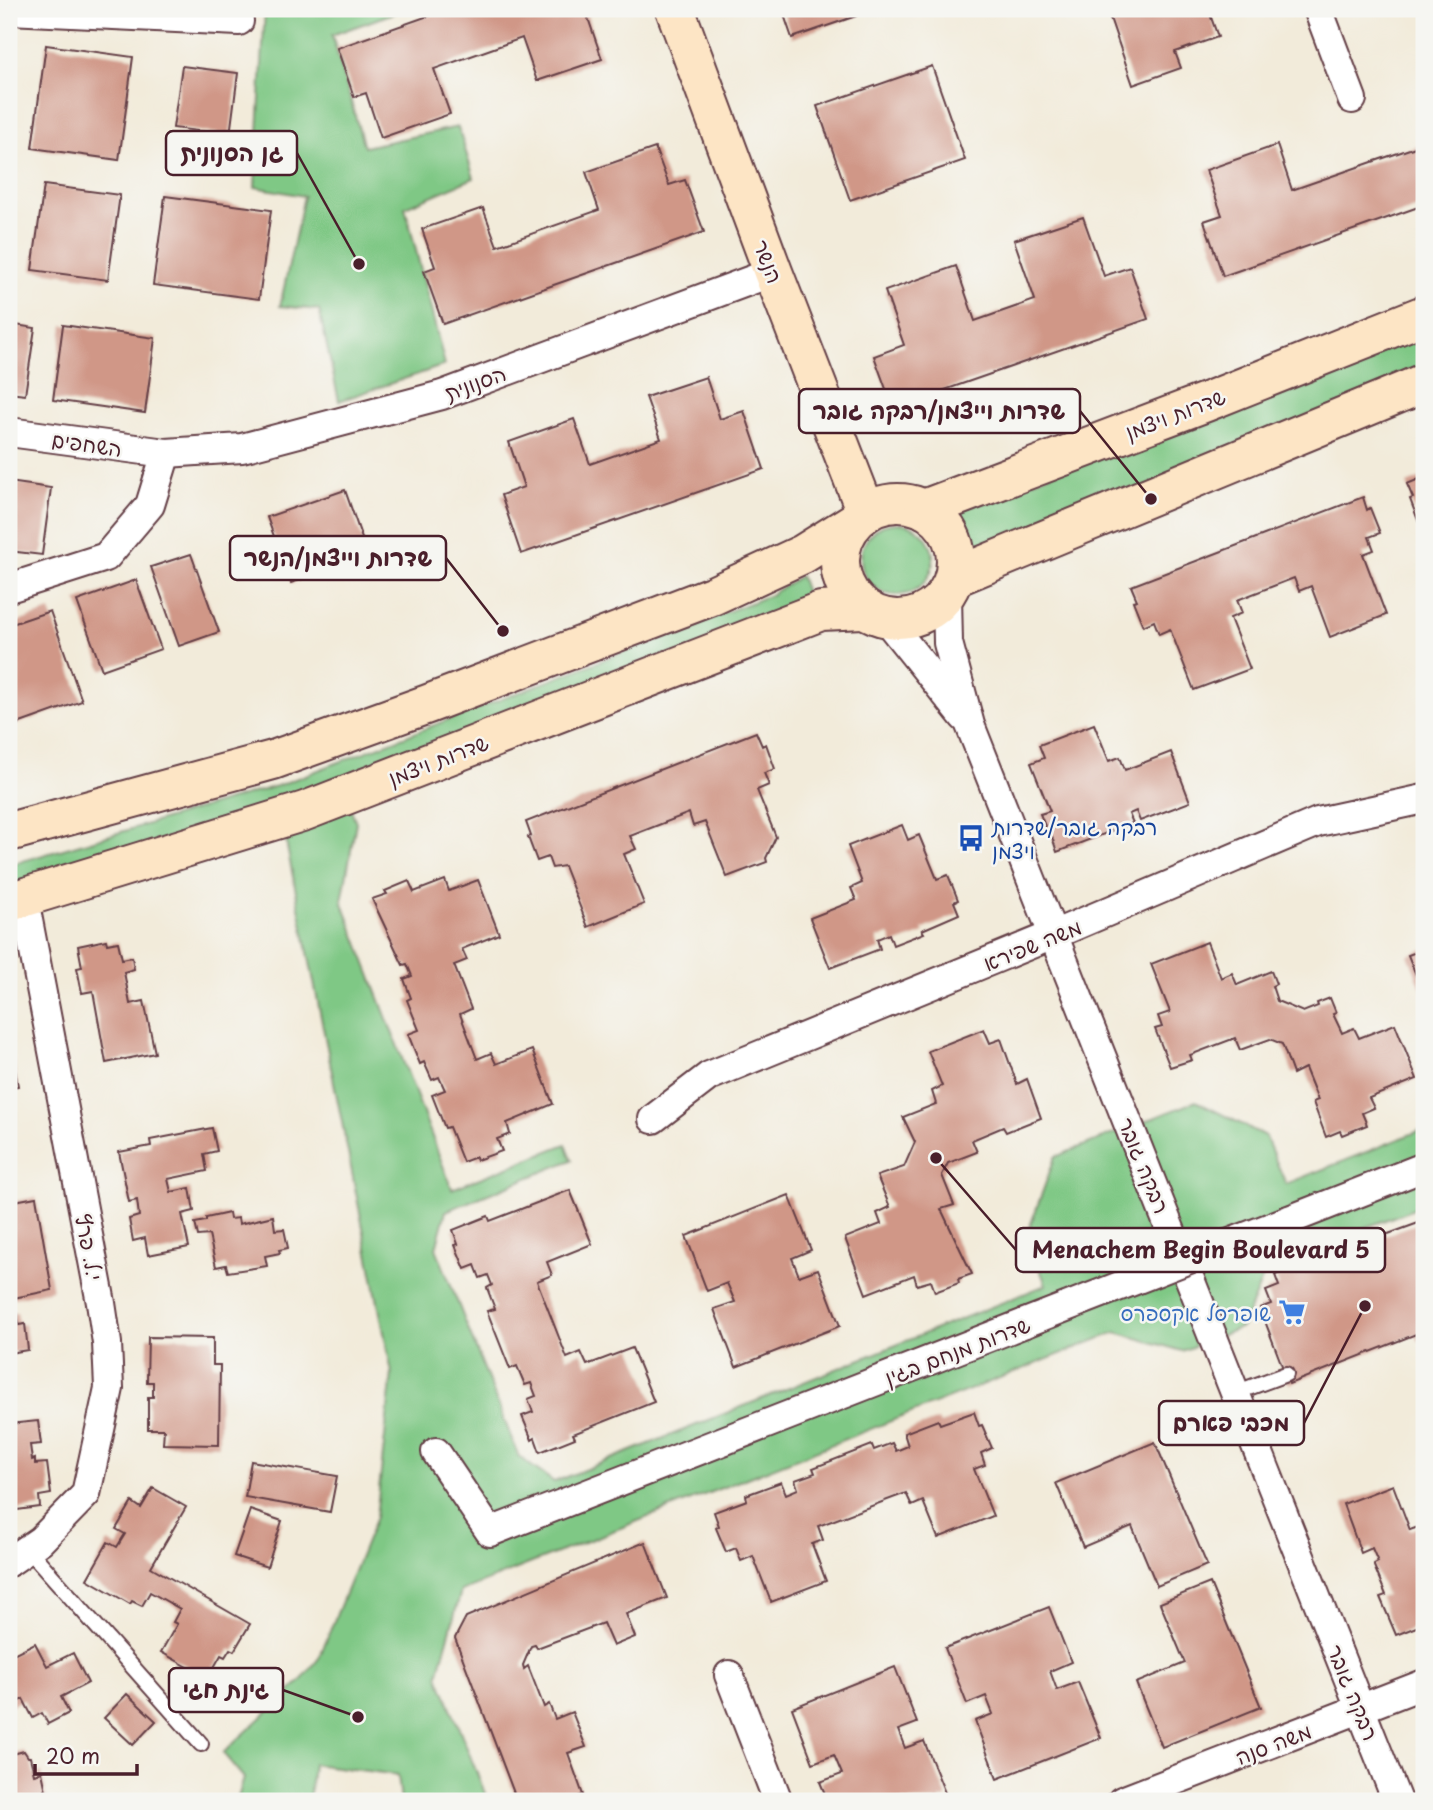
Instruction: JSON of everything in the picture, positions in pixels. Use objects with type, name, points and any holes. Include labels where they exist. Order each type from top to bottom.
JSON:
[{"type":"street","name":"הנשר","points":[[675,9],[860,517]]},
{"type":"street","points":[[1318,9],[1352,99]]},
{"type":"street","points":[[9,10],[239,21]]},
{"type":"street","name":"הסנונית","points":[[166,453],[242,448],[442,394],[773,272]]},
{"type":"street","name":"שדרות ויצמן","points":[[925,509],[1424,315]]},
{"type":"street","points":[[951,586],[1424,383]]},
{"type":"street","name":"השחפים","points":[[9,432],[166,453]]},
{"type":"street","points":[[9,588],[106,557],[150,505],[166,453]]},
{"type":"street","points":[[9,832],[273,760],[428,704],[712,596],[803,554],[860,517],[885,504],[905,503],[925,509],[941,520],[952,537],[957,557],[951,586],[932,610],[914,618],[894,620],[874,614],[843,584],[839,568],[842,544],[860,517]]},
{"type":"street","name":"רבקה גובר","points":[[951,586],[948,643],[970,725],[1397,1801]]},
{"type":"street","name":"שדרות ויצמן","points":[[16,901],[305,811],[821,611],[874,614]]},
{"type":"street","name":"רבקה גובר","points":[[874,614],[970,725]]},
{"type":"street","name":"משה שפירא","points":[[653,1119],[709,1076],[1054,935],[1318,822],[1424,799]]},
{"type":"street","name":"י.ל. פרץ","points":[[16,901],[101,1303],[107,1343],[109,1388],[86,1494],[41,1540],[19,1556]]},
{"type":"street","name":"שדרות מנחם בגין","points":[[436,1452],[490,1532],[1424,1167]]},
{"type":"street","points":[[729,1675],[778,1801]]},
{"type":"street","name":"משה סנה","points":[[1122,1801],[1424,1684]]},
{"type":"lane","points":[[1235,1393],[1286,1374]]},
{"type":"lane","points":[[19,1556],[201,1744]]},
{"type":"green space","points":[[265,9],[405,9],[332,35],[364,147],[458,127],[474,178],[405,207],[445,365],[339,401],[319,310],[280,306],[304,196],[255,187]]},
{"type":"green space","points":[[1424,328],[1424,378],[966,561],[959,526],[951,513]]},
{"type":"green space","points":[[897,523],[911,526],[923,533],[930,545],[933,559],[930,573],[923,585],[911,592],[897,595],[883,592],[871,585],[864,573],[861,559],[864,545],[871,533],[883,526]]},
{"type":"green space","points":[[800,576],[811,606],[293,805],[9,888],[9,865],[277,786],[768,596]]},
{"type":"green space","points":[[348,802],[356,822],[342,901],[452,1189],[566,1144],[572,1160],[446,1211],[436,1248],[519,1457],[554,1482],[1046,1285],[1027,1235],[1055,1157],[1196,1101],[1265,1136],[1286,1184],[1424,1129],[1424,1205],[1268,1265],[1242,1327],[1182,1351],[1116,1332],[461,1591],[438,1675],[488,1801],[401,1801],[398,1775],[313,1764],[309,1801],[237,1801],[244,1778],[223,1753],[300,1682],[319,1658],[376,1517],[392,1373],[283,827]]},
{"type":"building","points":[[448,9],[605,9],[587,15],[602,59],[537,81],[522,38],[434,69],[450,114],[381,138],[366,93],[354,97],[337,48]]},
{"type":"building","points":[[782,9],[854,9],[856,16],[792,38]]},
{"type":"building","points":[[1107,9],[1208,9],[1218,37],[1175,52],[1181,68],[1133,85]]},
{"type":"building","points":[[46,45],[133,57],[119,160],[32,148]]},
{"type":"building","points":[[182,66],[238,73],[230,135],[173,128]]},
{"type":"building","points":[[932,66],[965,160],[850,200],[817,106]]},
{"type":"building","points":[[1424,144],[1424,205],[1223,276],[1204,221],[1222,215],[1206,170],[1277,145],[1292,190]]},
{"type":"building","points":[[655,148],[669,185],[685,180],[704,232],[443,324],[424,271],[435,267],[422,229],[483,208],[497,246],[599,210],[586,172]]},
{"type":"building","points":[[44,185],[120,195],[108,280],[32,270]]},
{"type":"building","points":[[165,196],[271,210],[259,299],[153,285]]},
{"type":"building","points":[[1083,217],[1104,276],[1130,267],[1148,319],[893,408],[874,356],[904,345],[885,291],[956,266],[975,321],[1035,300],[1014,240]]},
{"type":"building","points":[[9,324],[35,328],[25,395],[9,393]]},
{"type":"building","points":[[63,325],[155,338],[145,413],[53,400]]},
{"type":"building","points":[[706,377],[720,419],[744,411],[764,469],[521,554],[501,495],[524,487],[509,442],[574,419],[590,464],[661,439],[646,397]]},
{"type":"building","points":[[1424,477],[1424,521],[1419,523],[1407,484]]},
{"type":"building","points":[[9,482],[51,488],[42,555],[9,551]]},
{"type":"building","points":[[345,490],[368,556],[291,583],[267,517]]},
{"type":"building","points":[[1363,497],[1380,533],[1369,537],[1374,550],[1363,554],[1386,615],[1330,637],[1311,586],[1299,591],[1294,578],[1237,600],[1242,613],[1230,618],[1250,669],[1194,690],[1170,629],[1159,634],[1154,621],[1143,626],[1133,601],[1137,600],[1131,586]]},
{"type":"building","points":[[191,554],[219,632],[179,646],[151,567]]},
{"type":"building","points":[[136,580],[161,649],[102,670],[77,601]]},
{"type":"building","points":[[50,611],[82,701],[9,727],[9,625]]},
{"type":"building","points":[[1094,724],[1109,761],[1120,757],[1125,770],[1171,752],[1190,802],[1140,821],[1136,811],[1129,814],[1133,823],[1057,852],[1040,814],[1050,811],[1031,763],[1044,758],[1039,745]]},
{"type":"building","points":[[756,732],[762,746],[766,744],[775,769],[764,773],[769,785],[757,790],[776,837],[766,858],[767,862],[727,877],[705,822],[693,826],[689,813],[630,836],[636,849],[624,854],[644,904],[588,927],[564,866],[552,868],[548,857],[537,861],[528,837],[531,836],[526,822]]},
{"type":"building","points":[[902,825],[908,840],[919,835],[937,879],[948,875],[958,900],[954,902],[959,914],[922,930],[924,933],[893,945],[889,934],[877,939],[880,949],[830,968],[810,918],[856,900],[851,888],[862,883],[848,846]]},
{"type":"building","points":[[445,880],[449,891],[478,880],[499,934],[462,949],[467,960],[454,965],[471,1009],[460,1014],[477,1059],[491,1053],[496,1064],[532,1050],[553,1104],[507,1123],[510,1134],[497,1139],[502,1151],[463,1162],[432,1095],[445,1090],[439,1077],[432,1080],[424,1062],[420,1064],[408,1034],[419,1030],[407,1000],[411,998],[404,979],[412,976],[407,964],[403,965],[372,899],[409,881],[414,892]]},
{"type":"building","points":[[106,940],[107,944],[118,942],[122,959],[132,957],[134,969],[124,972],[130,1004],[144,1001],[155,1053],[106,1063],[93,991],[82,993],[77,968],[82,967],[78,946]]},
{"type":"building","points":[[1207,942],[1221,978],[1232,973],[1237,985],[1271,971],[1276,984],[1272,986],[1277,1001],[1303,1012],[1330,998],[1336,1013],[1333,1014],[1342,1033],[1354,1028],[1359,1038],[1395,1024],[1417,1079],[1369,1098],[1374,1108],[1362,1113],[1367,1125],[1342,1135],[1340,1131],[1326,1137],[1313,1102],[1318,1100],[1305,1068],[1293,1074],[1282,1044],[1270,1039],[1240,1050],[1235,1038],[1190,1055],[1192,1060],[1170,1067],[1155,1029],[1162,1027],[1158,1016],[1170,1012],[1151,964]]},
{"type":"building","points":[[1424,949],[1424,995],[1408,955]]},
{"type":"building","points":[[984,1029],[990,1043],[1001,1039],[1017,1084],[1027,1079],[1041,1118],[1006,1132],[1003,1127],[972,1140],[977,1152],[948,1163],[942,1175],[954,1205],[941,1209],[972,1274],[958,1279],[959,1283],[935,1292],[931,1281],[917,1285],[914,1275],[866,1294],[845,1238],[881,1224],[877,1213],[890,1207],[877,1176],[904,1167],[915,1142],[903,1117],[936,1104],[932,1091],[942,1086],[928,1051]]},
{"type":"building","points":[[9,1051],[18,1086],[9,1088]]},
{"type":"building","points":[[212,1128],[217,1151],[204,1154],[207,1171],[168,1179],[171,1192],[190,1188],[194,1211],[182,1214],[189,1247],[148,1255],[145,1238],[133,1241],[129,1219],[139,1216],[137,1200],[129,1202],[119,1152],[151,1146],[150,1140]]},
{"type":"building","points":[[570,1190],[592,1244],[547,1262],[552,1275],[537,1281],[567,1358],[581,1352],[587,1365],[632,1348],[654,1402],[573,1434],[575,1438],[540,1452],[522,1416],[533,1412],[528,1399],[536,1396],[531,1383],[525,1385],[517,1366],[510,1369],[487,1311],[495,1309],[487,1288],[492,1285],[488,1275],[480,1278],[475,1265],[465,1269],[455,1245],[458,1244],[453,1230],[488,1216],[490,1221]]},
{"type":"building","points":[[789,1195],[811,1250],[792,1258],[799,1276],[818,1269],[840,1326],[736,1367],[714,1309],[735,1302],[727,1283],[707,1291],[686,1236]]},
{"type":"building","points":[[36,1197],[52,1290],[9,1299],[9,1202]]},
{"type":"building","points":[[229,1213],[230,1219],[238,1218],[239,1224],[273,1216],[275,1230],[284,1229],[288,1248],[265,1256],[267,1266],[228,1272],[226,1265],[216,1267],[209,1235],[198,1236],[195,1223]]},
{"type":"building","points":[[1424,1221],[1424,1343],[1418,1340],[1416,1334],[1289,1384],[1260,1308],[1271,1304],[1266,1291],[1279,1286],[1275,1275]]},
{"type":"building","points":[[17,1312],[19,1325],[25,1324],[28,1350],[9,1353],[9,1313]]},
{"type":"building","points":[[148,1337],[213,1338],[213,1365],[220,1365],[219,1445],[163,1444],[164,1429],[148,1429],[148,1397],[153,1397],[153,1382],[147,1382]]},
{"type":"building","points":[[974,1412],[992,1448],[981,1453],[985,1465],[974,1469],[993,1516],[938,1538],[923,1501],[912,1506],[906,1493],[818,1526],[823,1540],[812,1544],[826,1581],[771,1602],[753,1556],[741,1561],[736,1548],[726,1552],[716,1528],[719,1526],[714,1512],[747,1500],[746,1495],[781,1482],[786,1494],[798,1489],[795,1480],[815,1473],[813,1468],[872,1445],[874,1450],[892,1443],[896,1451],[908,1446],[904,1433],[938,1420],[940,1424]]},
{"type":"building","points":[[38,1421],[41,1444],[30,1445],[32,1460],[35,1459],[35,1464],[47,1463],[51,1494],[39,1496],[40,1507],[9,1511],[9,1424]]},
{"type":"building","points":[[1155,1442],[1207,1565],[1157,1586],[1132,1526],[1083,1547],[1056,1483]]},
{"type":"building","points":[[251,1461],[337,1476],[330,1512],[245,1497]]},
{"type":"building","points":[[1393,1485],[1410,1530],[1424,1525],[1424,1624],[1396,1635],[1380,1597],[1386,1595],[1374,1566],[1378,1562],[1372,1548],[1361,1553],[1343,1504]]},
{"type":"building","points":[[153,1488],[186,1507],[151,1567],[250,1624],[234,1651],[230,1649],[225,1657],[221,1655],[208,1678],[161,1652],[177,1624],[173,1622],[180,1609],[150,1592],[142,1606],[132,1601],[130,1604],[87,1579],[108,1542],[117,1547],[125,1534],[116,1529],[132,1502],[141,1508]]},
{"type":"building","points":[[250,1510],[282,1521],[267,1567],[234,1556]]},
{"type":"building","points":[[645,1542],[667,1598],[626,1614],[635,1637],[613,1646],[603,1623],[537,1648],[535,1645],[531,1646],[523,1665],[524,1669],[528,1666],[544,1707],[549,1704],[555,1719],[572,1712],[586,1747],[568,1753],[583,1795],[567,1801],[517,1801],[455,1638],[466,1617]]},
{"type":"building","points":[[1210,1583],[1261,1707],[1162,1747],[1136,1683],[1185,1663],[1160,1603]]},
{"type":"building","points":[[1049,1607],[1071,1662],[1050,1671],[1057,1690],[1078,1682],[1101,1738],[997,1779],[975,1721],[993,1714],[986,1696],[967,1704],[945,1648]]},
{"type":"building","points":[[35,1643],[47,1666],[73,1653],[88,1683],[61,1697],[69,1713],[48,1724],[42,1713],[33,1718],[23,1699],[9,1707],[9,1656]]},
{"type":"building","points":[[895,1667],[917,1723],[898,1730],[905,1748],[924,1741],[947,1798],[938,1801],[828,1801],[820,1782],[842,1774],[834,1755],[813,1763],[792,1708]]},
{"type":"building","points":[[127,1694],[156,1721],[133,1745],[104,1718]]},
{"type":"building","points":[[24,1751],[30,1757],[34,1774],[42,1772],[44,1791],[49,1801],[9,1801],[9,1755]]},
{"type":"place","name":"גן הסנונית","points":[[359,264]]},
{"type":"place","name":"שדרות וייצמן/רבקה גובר","points":[[1151,499]]},
{"type":"place","name":"שדרות וייצמן/הנשר","points":[[503,631]]},
{"type":"place","name":"רבקה גובר/שדרות ויצמן","points":[[971,838]]},
{"type":"place","name":"Menachem Begin Boulevard 5","points":[[936,1158]]},
{"type":"place","name":"מכבי פארם","points":[[1365,1306]]},
{"type":"place","name":"שופרסל אקספרס","points":[[1292,1312]]},
{"type":"place","name":"גינת חגי","points":[[358,1717]]}]
